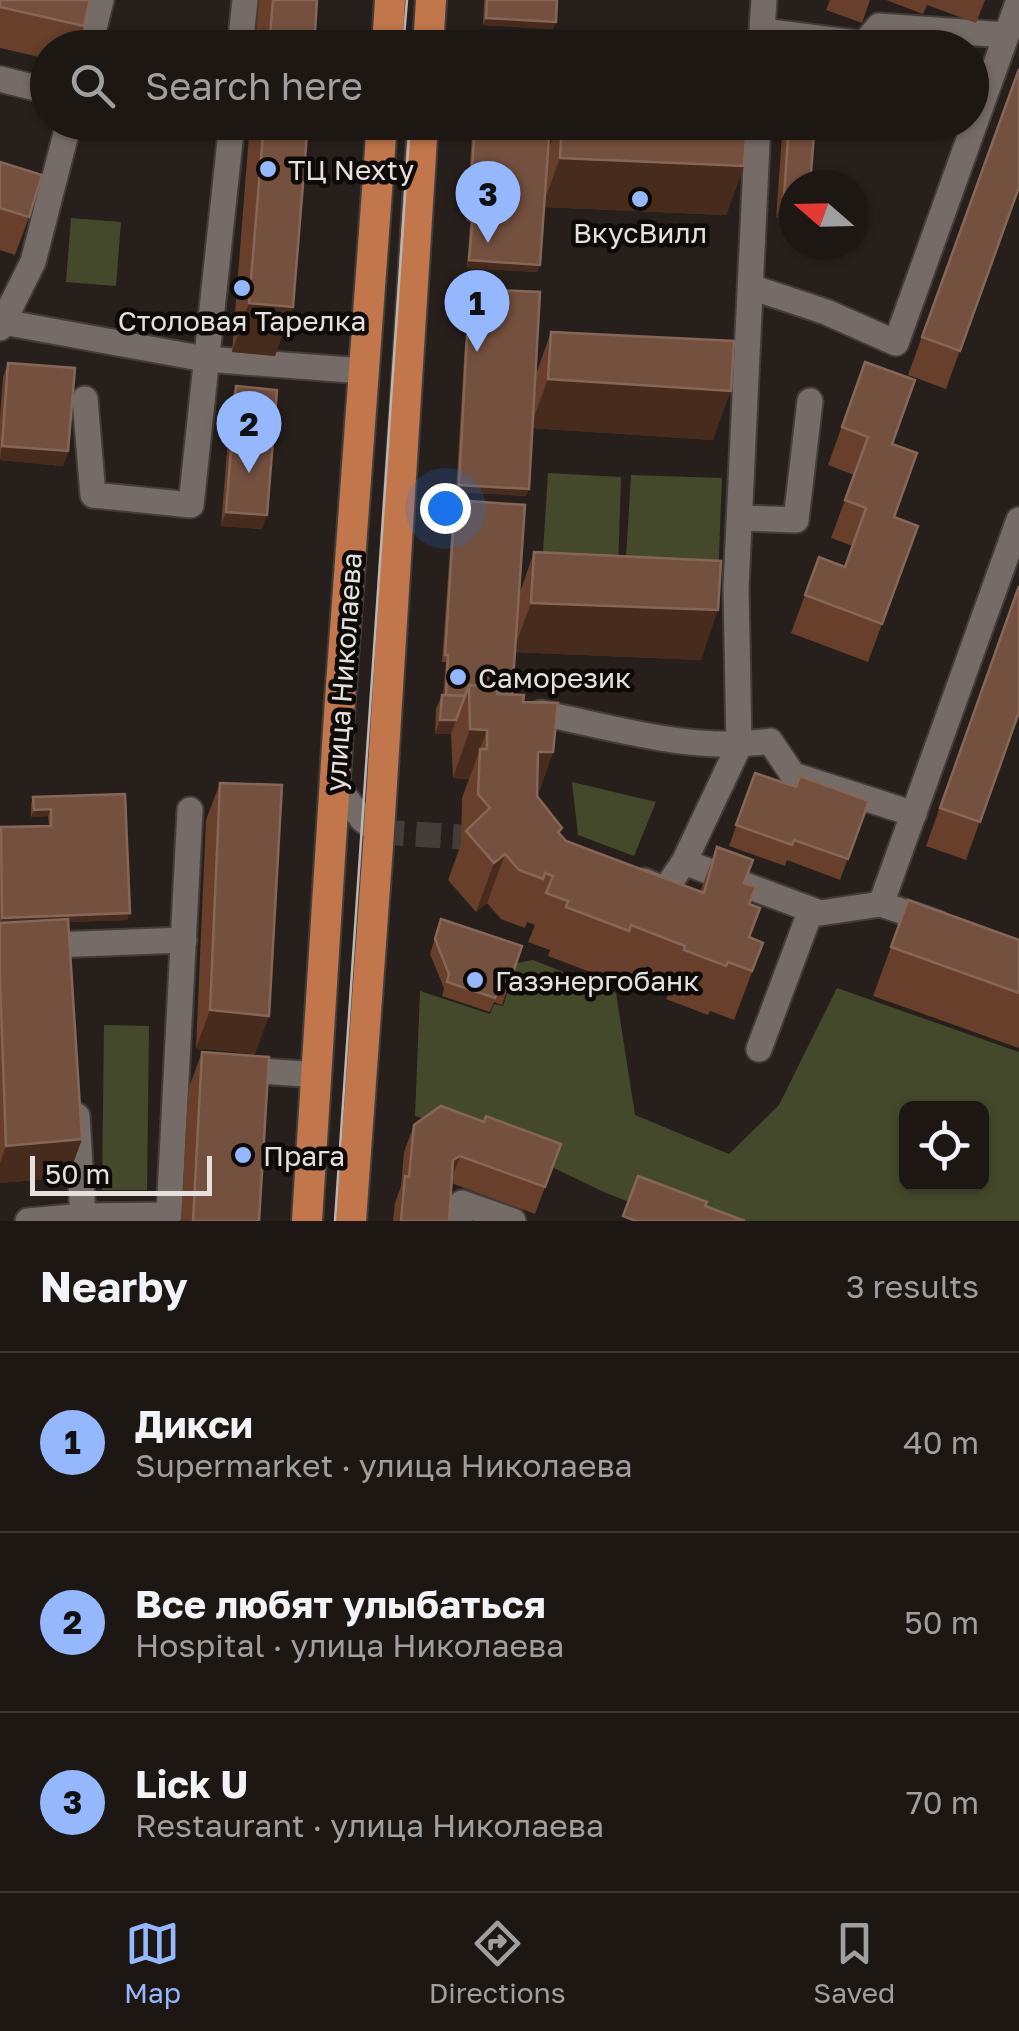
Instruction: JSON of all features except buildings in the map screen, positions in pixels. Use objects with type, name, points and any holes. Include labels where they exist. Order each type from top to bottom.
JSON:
[{"type":"main road","points":[[388,30],[390,0]]},
{"type":"main road","points":[[429,30],[430,0]]},
{"type":"main road","name":"улица Николаева","points":[[307,1221],[381,140]]},
{"type":"main road","name":"улица Николаева","points":[[351,1221],[422,140]]},
{"type":"street","points":[[94,30],[101,0]]},
{"type":"street","points":[[242,30],[245,0]]},
{"type":"street","points":[[762,30],[764,0]]},
{"type":"street","points":[[989,83],[1019,0]]},
{"type":"street","points":[[876,30],[879,26],[935,30]]},
{"type":"street","points":[[989,34],[1006,35]]},
{"type":"street","points":[[0,79],[30,86]]},
{"type":"street","points":[[65,140],[33,262],[10,284],[2,325],[205,358],[364,371]]},
{"type":"street","points":[[85,399],[93,495],[191,505],[230,140]]},
{"type":"street","points":[[629,875],[665,890],[684,862],[739,746],[736,588],[757,140]]},
{"type":"street","points":[[751,288],[826,312],[896,343],[968,140]]},
{"type":"street","points":[[740,518],[796,520],[810,401]]},
{"type":"street","points":[[882,904],[1019,520]]},
{"type":"street","points":[[541,713],[676,741],[739,746],[770,740],[793,775],[914,814]]},
{"type":"street","points":[[336,785],[362,819],[379,832]]},
{"type":"street","points":[[28,1221],[83,1216],[169,1218],[196,1066],[184,940],[190,810]]},
{"type":"street","points":[[684,862],[820,913],[882,904],[968,934]]},
{"type":"street","points":[[759,1049],[811,910]]},
{"type":"street","points":[[0,947],[68,952],[184,940]]},
{"type":"street","points":[[196,1066],[318,1076]]},
{"type":"street","points":[[76,1099],[83,1216]]},
{"type":"street","points":[[460,1221],[462,1203],[513,1221]]},
{"type":"green space","points":[[71,218],[121,222],[116,286],[66,282]]},
{"type":"green space","points":[[548,473],[621,477],[618,571],[542,568]]},
{"type":"green space","points":[[631,475],[722,478],[718,579],[625,575]]},
{"type":"green space","points":[[572,782],[656,802],[634,856],[578,835]]},
{"type":"green space","points":[[533,960],[616,993],[635,1115],[729,1154],[779,1105],[837,988],[1019,1052],[1019,1221],[678,1221],[606,1193],[508,1146],[415,1116],[420,991],[490,1014],[494,1004],[503,1006],[517,963]]},
{"type":"green space","points":[[104,1025],[149,1026],[147,1190],[102,1190]]},
{"type":"tunnel","points":[[379,832],[494,839]]},
{"type":"tram line","points":[[404,30],[407,0]]},
{"type":"tram line","points":[[335,1221],[409,140]]},
{"type":"place","name":"ТЦ Nexty","points":[[268,169]]},
{"type":"place","name":"ВкусВилл","points":[[640,199]]},
{"type":"place","name":"Lick U","points":[[488,243]]},
{"type":"place","name":"Столовая Тарелка","points":[[242,288]]},
{"type":"place","name":"Дикси","points":[[477,352]]},
{"type":"place","name":"Все любят улыбаться","points":[[249,473]]},
{"type":"place","name":"Саморезик","points":[[458,677]]},
{"type":"place","name":"Газэнергобанк","points":[[475,980]]},
{"type":"place","name":"Прага","points":[[243,1155]]}]
